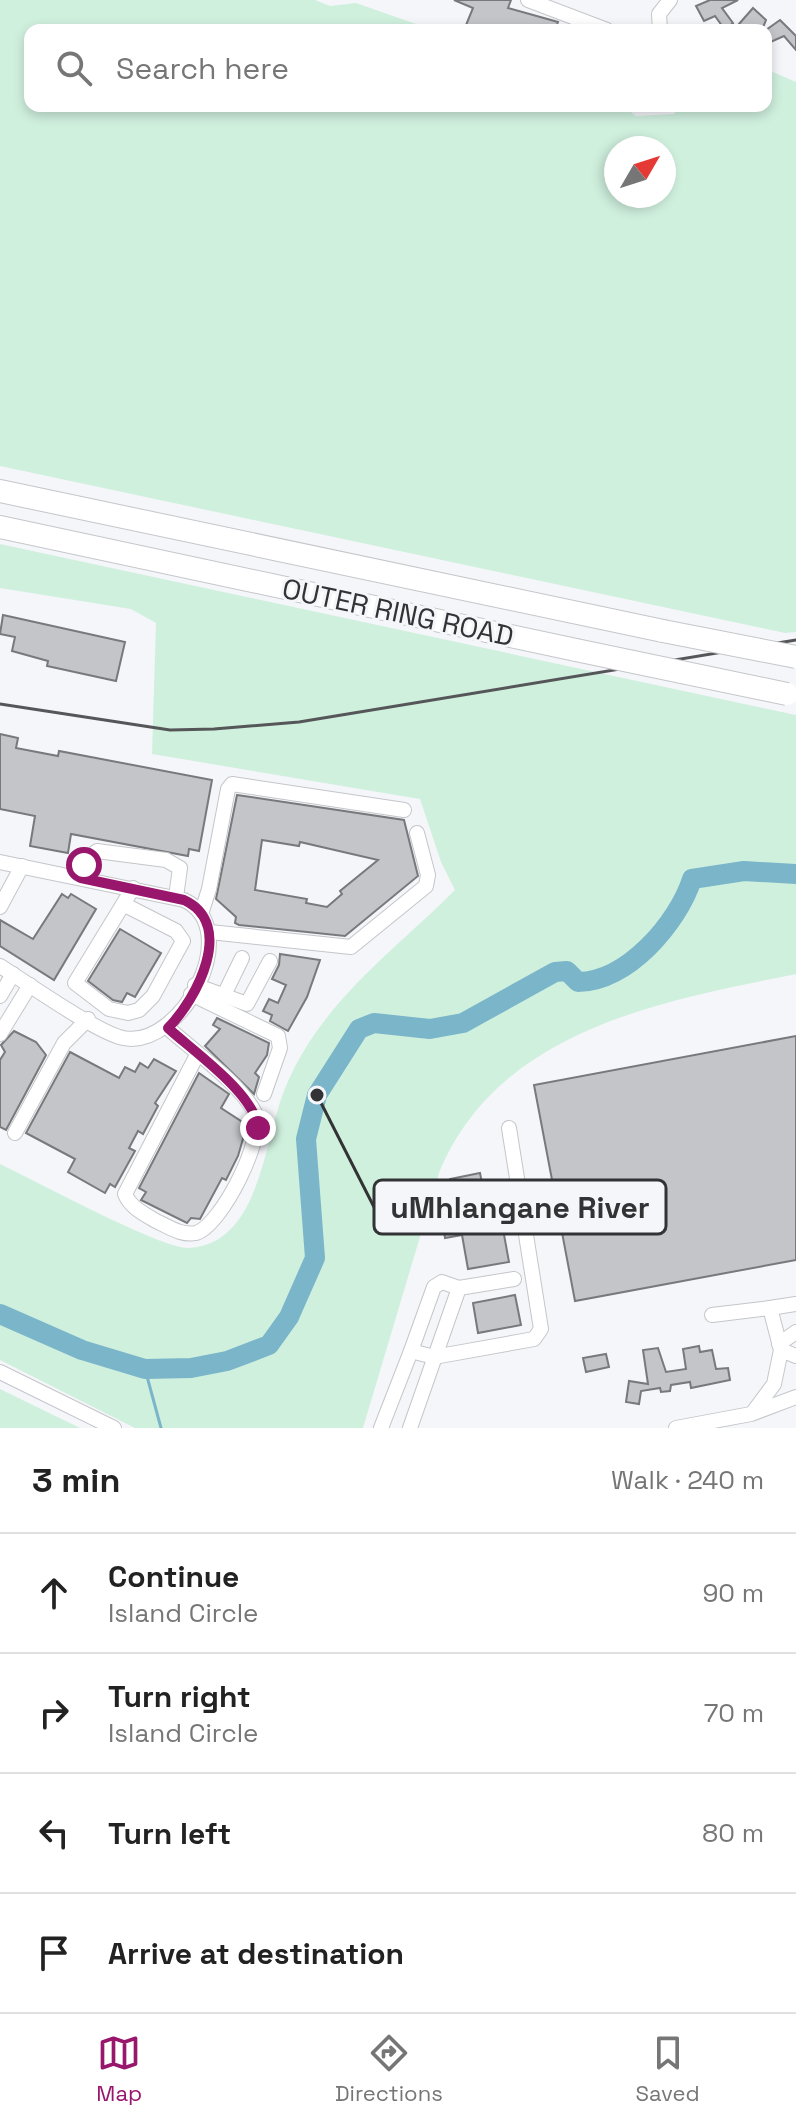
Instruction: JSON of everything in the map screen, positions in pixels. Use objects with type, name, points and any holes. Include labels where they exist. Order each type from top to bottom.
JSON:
[{"type":"highway","name":"OUTER RING ROAD","points":[[0,491],[796,657]]},
{"type":"highway","name":"OUTER RING ROAD","points":[[0,527],[791,695]]},
{"type":"street","points":[[528,0],[591,24]]},
{"type":"street","points":[[660,24],[659,14],[670,0]]},
{"type":"street","points":[[0,966],[123,1038],[143,1038],[168,1028],[193,990],[210,948],[210,932],[202,911],[232,784],[404,810]]},
{"type":"street","points":[[210,932],[351,947],[426,886],[428,875],[417,833]]},
{"type":"street","points":[[81,878],[87,860],[97,851],[166,860],[180,868],[176,897]]},
{"type":"street","points":[[0,862],[176,897],[202,911]]},
{"type":"street","points":[[0,907],[22,866]]},
{"type":"street","points":[[125,905],[176,931],[183,941],[153,996],[145,1006],[128,1013],[109,1009],[75,983],[133,888]]},
{"type":"street","points":[[224,995],[242,958]]},
{"type":"street","points":[[193,990],[248,1003],[270,961]]},
{"type":"street","points":[[0,996],[13,974]]},
{"type":"street","points":[[0,1034],[30,985]]},
{"type":"street","points":[[193,990],[278,1036],[280,1048],[264,1094]]},
{"type":"street","points":[[15,1133],[64,1043],[88,1019]]},
{"type":"street","points":[[168,1028],[197,1055],[251,1107],[258,1121],[257,1139],[239,1178],[205,1229],[192,1233],[177,1231],[145,1215],[127,1199],[125,1190],[197,1055]]},
{"type":"street","points":[[411,1351],[434,1357],[534,1339],[541,1329],[509,1128]]},
{"type":"street","points":[[381,1428],[434,1287],[442,1282],[459,1288],[514,1279]]},
{"type":"street","points":[[410,1428],[459,1288]]},
{"type":"street","points":[[712,1315],[796,1304]]},
{"type":"street","points":[[751,1414],[774,1384],[780,1347],[770,1308]]},
{"type":"street","points":[[780,1347],[796,1332]]},
{"type":"street","points":[[780,1347],[796,1356]]},
{"type":"street","points":[[0,1372],[114,1428]]},
{"type":"street","points":[[393,1396],[418,1404]]},
{"type":"street","points":[[676,1428],[751,1414],[796,1397]]},
{"type":"green space","points":[[0,0],[315,0],[330,6],[356,3],[416,24],[24,24],[24,112],[631,112],[636,116],[676,112],[772,112],[772,72],[796,82],[796,632],[785,633],[0,466]]},
{"type":"green space","points":[[0,544],[796,715],[796,974],[692,996],[589,1030],[543,1054],[501,1085],[466,1124],[439,1173],[363,1428],[135,1428],[0,1360],[0,1164],[153,1238],[189,1248],[213,1242],[232,1228],[246,1209],[286,1086],[319,1028],[360,980],[455,890],[441,862],[420,799],[152,754],[156,623],[131,609],[0,588]]},
{"type":"green space","points":[[0,1389],[80,1428],[0,1428]]},
{"type":"building","points":[[454,0],[511,0],[508,8],[558,22],[466,24],[473,8]]},
{"type":"building","points":[[710,0],[738,0],[722,8],[732,24],[721,24],[715,16],[704,21],[696,6]]},
{"type":"building","points":[[753,8],[766,20],[764,24],[739,24]]},
{"type":"building","points":[[780,20],[796,36],[796,50],[784,36],[772,41],[772,26]]},
{"type":"building","points":[[3,615],[125,642],[116,681],[47,666],[48,661],[12,651],[15,637],[0,634]]},
{"type":"building","points":[[0,734],[18,738],[16,748],[58,756],[59,751],[212,780],[199,851],[189,849],[188,856],[71,834],[68,853],[30,846],[35,816],[0,809]]},
{"type":"building","points":[[237,795],[404,820],[418,876],[345,936],[239,925],[235,923],[236,917],[216,899]],"holes":[[[262,840],[299,846],[300,842],[378,860],[340,891],[342,894],[327,907],[306,903],[307,899],[255,890]]]},
{"type":"building","points":[[62,894],[68,898],[71,894],[96,909],[54,980],[0,946],[0,920],[33,939]]},
{"type":"building","points":[[120,929],[161,953],[135,997],[127,993],[122,1002],[113,1000],[88,981]]},
{"type":"building","points":[[280,954],[320,960],[307,997],[288,1031],[270,1021],[272,1015],[263,1011],[269,999],[278,1003],[286,985],[272,979],[279,965]]},
{"type":"building","points":[[217,1018],[269,1043],[267,1055],[255,1073],[259,1077],[254,1094],[205,1046],[220,1029],[213,1025]]},
{"type":"building","points":[[14,1031],[36,1042],[46,1055],[6,1130],[0,1127],[0,1060],[5,1052],[1,1045]]},
{"type":"building","points":[[796,1036],[796,1260],[575,1301],[534,1085]]},
{"type":"building","points":[[70,1052],[119,1078],[125,1067],[135,1072],[140,1063],[148,1068],[154,1059],[176,1071],[155,1103],[158,1106],[143,1134],[138,1131],[129,1148],[135,1151],[115,1187],[110,1184],[105,1193],[68,1172],[75,1159],[26,1133]]},
{"type":"building","points":[[199,1073],[229,1094],[221,1108],[247,1125],[238,1156],[226,1180],[222,1178],[200,1219],[191,1218],[187,1223],[141,1200],[146,1192],[139,1188]]},
{"type":"building","points":[[480,1173],[487,1209],[499,1207],[509,1262],[468,1269],[462,1235],[445,1238],[442,1217],[452,1215],[450,1179]]},
{"type":"building","points":[[515,1295],[521,1325],[478,1333],[473,1303]]},
{"type":"building","points":[[699,1346],[700,1352],[712,1350],[716,1369],[728,1368],[730,1380],[691,1388],[690,1382],[671,1385],[670,1391],[661,1392],[660,1388],[641,1391],[639,1404],[626,1402],[629,1381],[648,1384],[643,1350],[658,1348],[666,1372],[686,1369],[683,1349]]},
{"type":"building","points":[[606,1354],[609,1367],[586,1372],[583,1358]]},
{"type":"waterway","points":[[0,1314],[82,1350],[145,1369],[191,1368],[227,1361],[269,1345],[289,1317],[315,1258],[306,1139],[317,1095],[359,1029],[374,1023],[430,1029],[463,1023],[555,972],[567,971],[578,982],[596,979],[615,972],[648,947],[675,914],[692,879],[744,871],[796,874]]},
{"type":"waterway","points":[[145,1369],[161,1428]]},
{"type":"railway","points":[[0,704],[170,730],[214,729],[299,722],[796,640]]},
{"type":"place","name":"uMhlangane River","points":[[317,1095]]},
{"type":"route","points":[[84,865],[81,878],[176,897],[198,907],[206,918],[211,941],[204,966],[191,994],[168,1028],[241,1094],[256,1114],[258,1128]]}]
